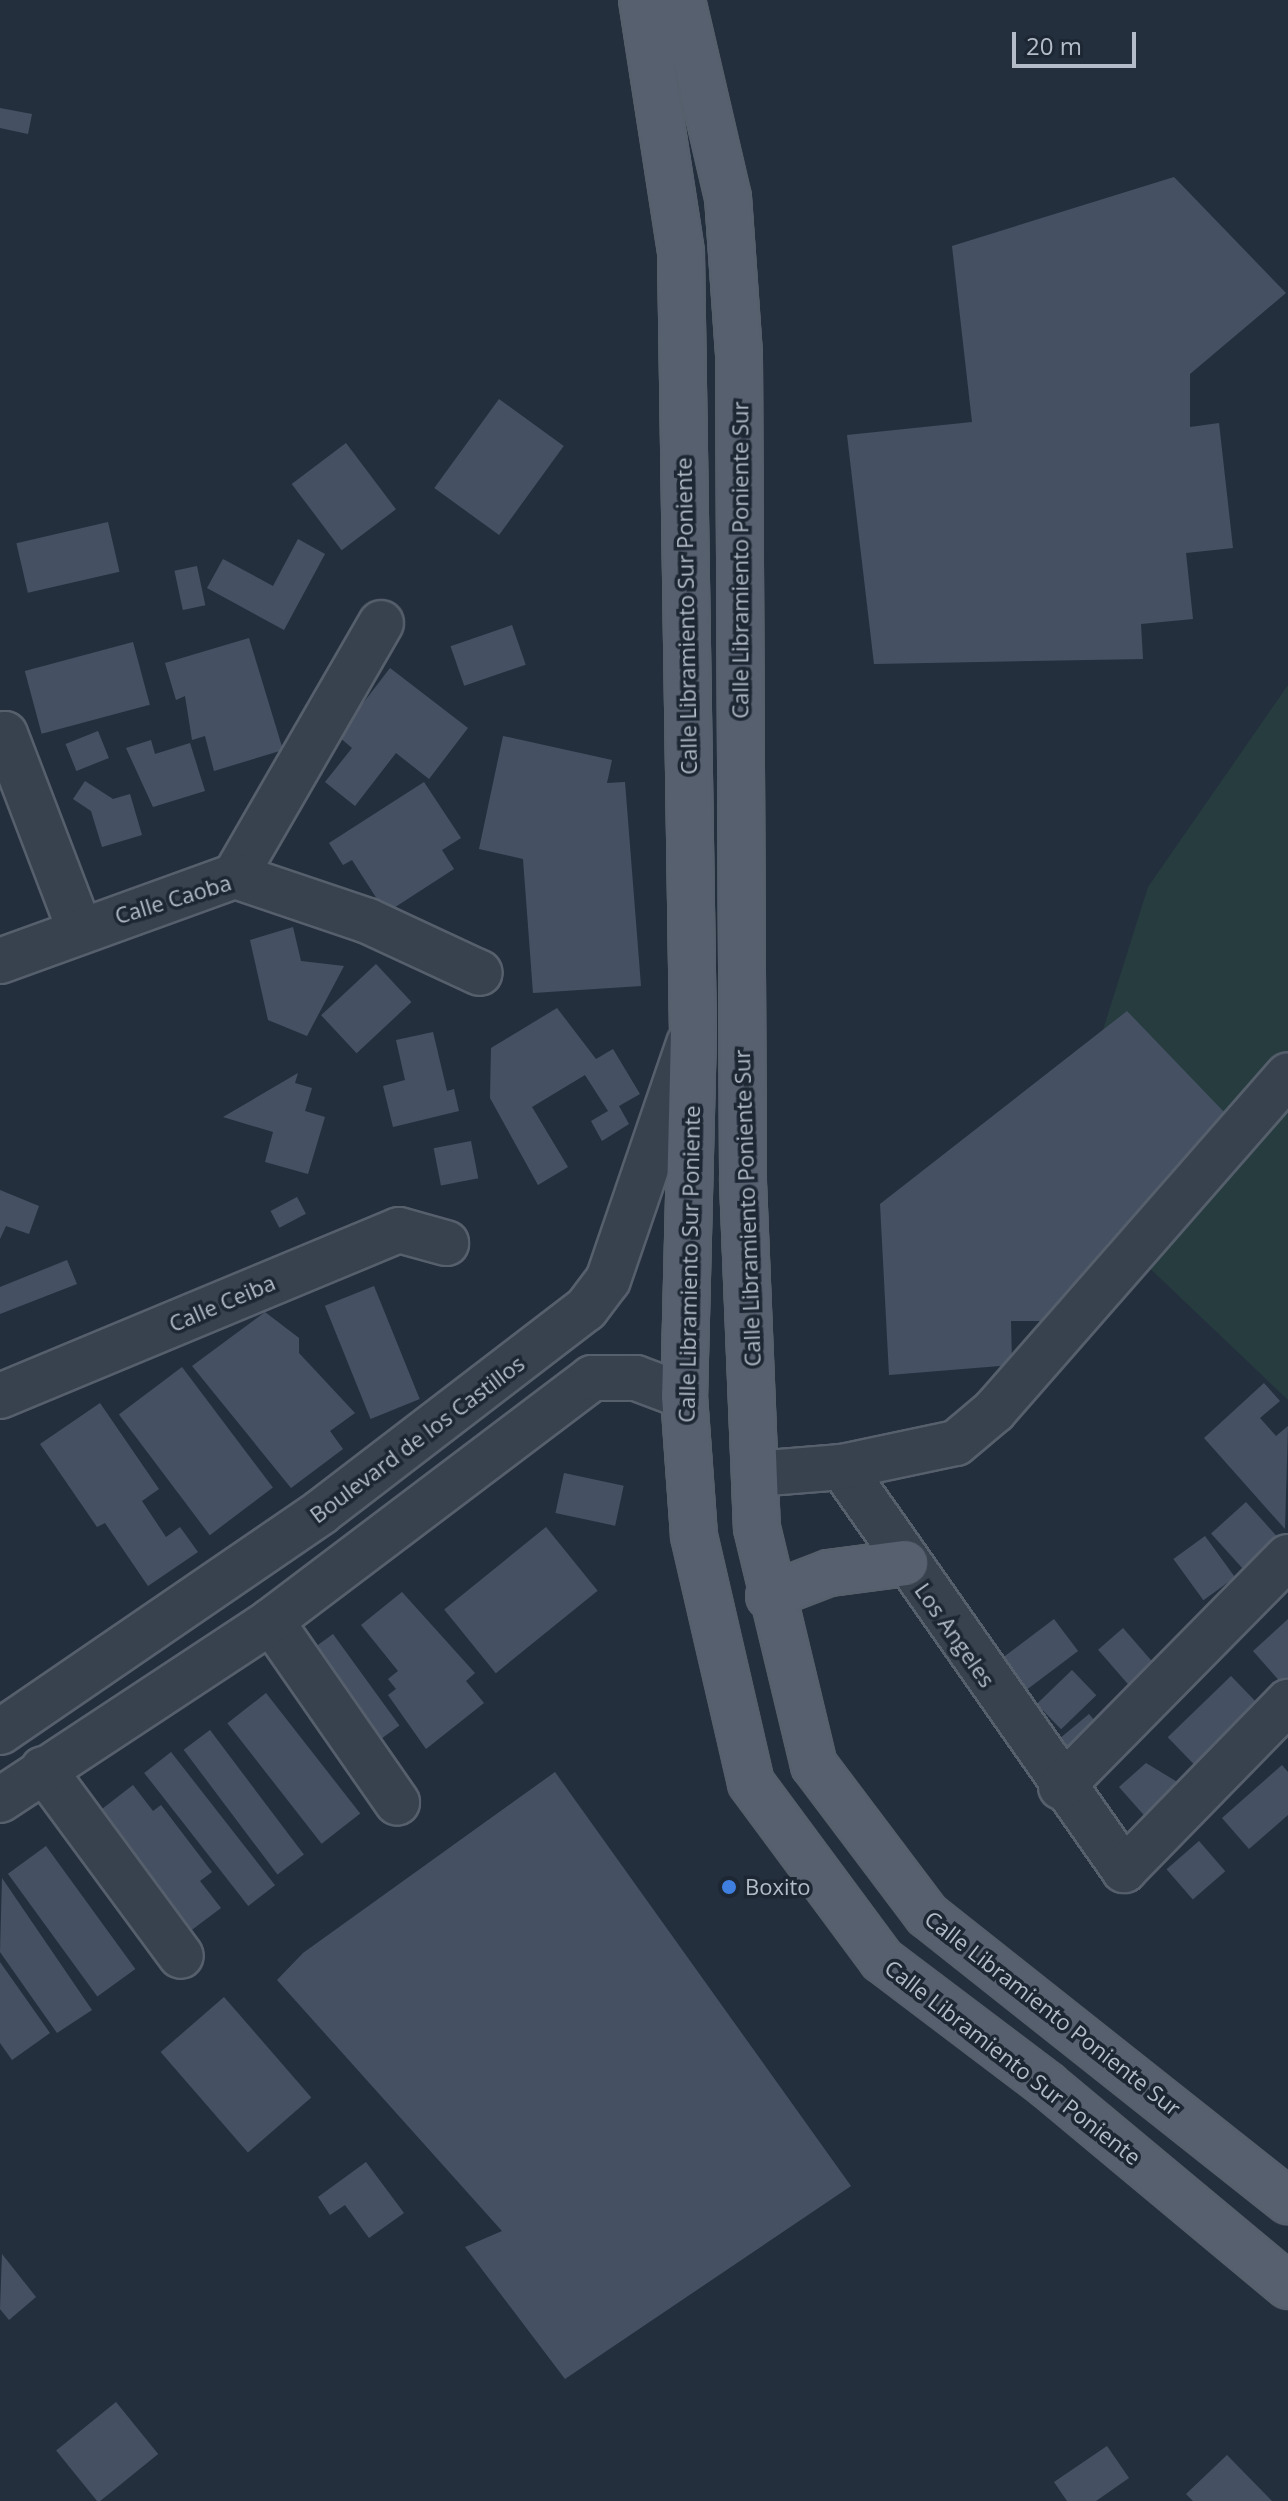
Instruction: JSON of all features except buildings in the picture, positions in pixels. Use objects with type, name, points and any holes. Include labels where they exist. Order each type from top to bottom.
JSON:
[{"type":"main road","name":"Calle Libramiento Sur Poniente","points":[[642,0],[681,253],[693,1033],[684,1396],[694,1536],[751,1783],[882,1960],[1047,2085],[1288,2286]]},
{"type":"main road","name":"Calle Libramiento Poniente Sur","points":[[682,0],[728,197],[739,355],[743,1182],[755,1474],[769,1596],[814,1765],[927,1915],[1288,2201]]},
{"type":"main road","points":[[769,1596],[829,1573],[905,1563]]},
{"type":"street","points":[[235,876],[381,623]]},
{"type":"street","points":[[0,736],[5,734],[79,928]]},
{"type":"street","name":"Calle Caoba","points":[[0,961],[79,928],[235,876],[368,921],[480,973]]},
{"type":"street","name":"Boulevard de los Castillos","points":[[0,1732],[321,1512],[586,1309],[608,1280],[693,1033]]},
{"type":"street","points":[[755,1474],[842,1467],[956,1443],[994,1411],[1288,1075]]},
{"type":"street","name":"Calle Ceiba","points":[[0,1396],[399,1230],[446,1243]]},
{"type":"street","points":[[0,1800],[271,1621],[592,1378],[624,1376],[684,1396]]},
{"type":"street","name":"Los Angeles","points":[[842,1467],[1061,1787],[1124,1870],[1288,1702]]},
{"type":"street","points":[[1061,1787],[1288,1557]]},
{"type":"street","points":[[271,1621],[397,1802]]},
{"type":"street","points":[[43,1769],[181,1956]]},
{"type":"green space","points":[[1288,685],[1288,1400],[1056,1179],[1148,887]]},
{"type":"place","name":"Boxito","points":[[729,1887]]}]
